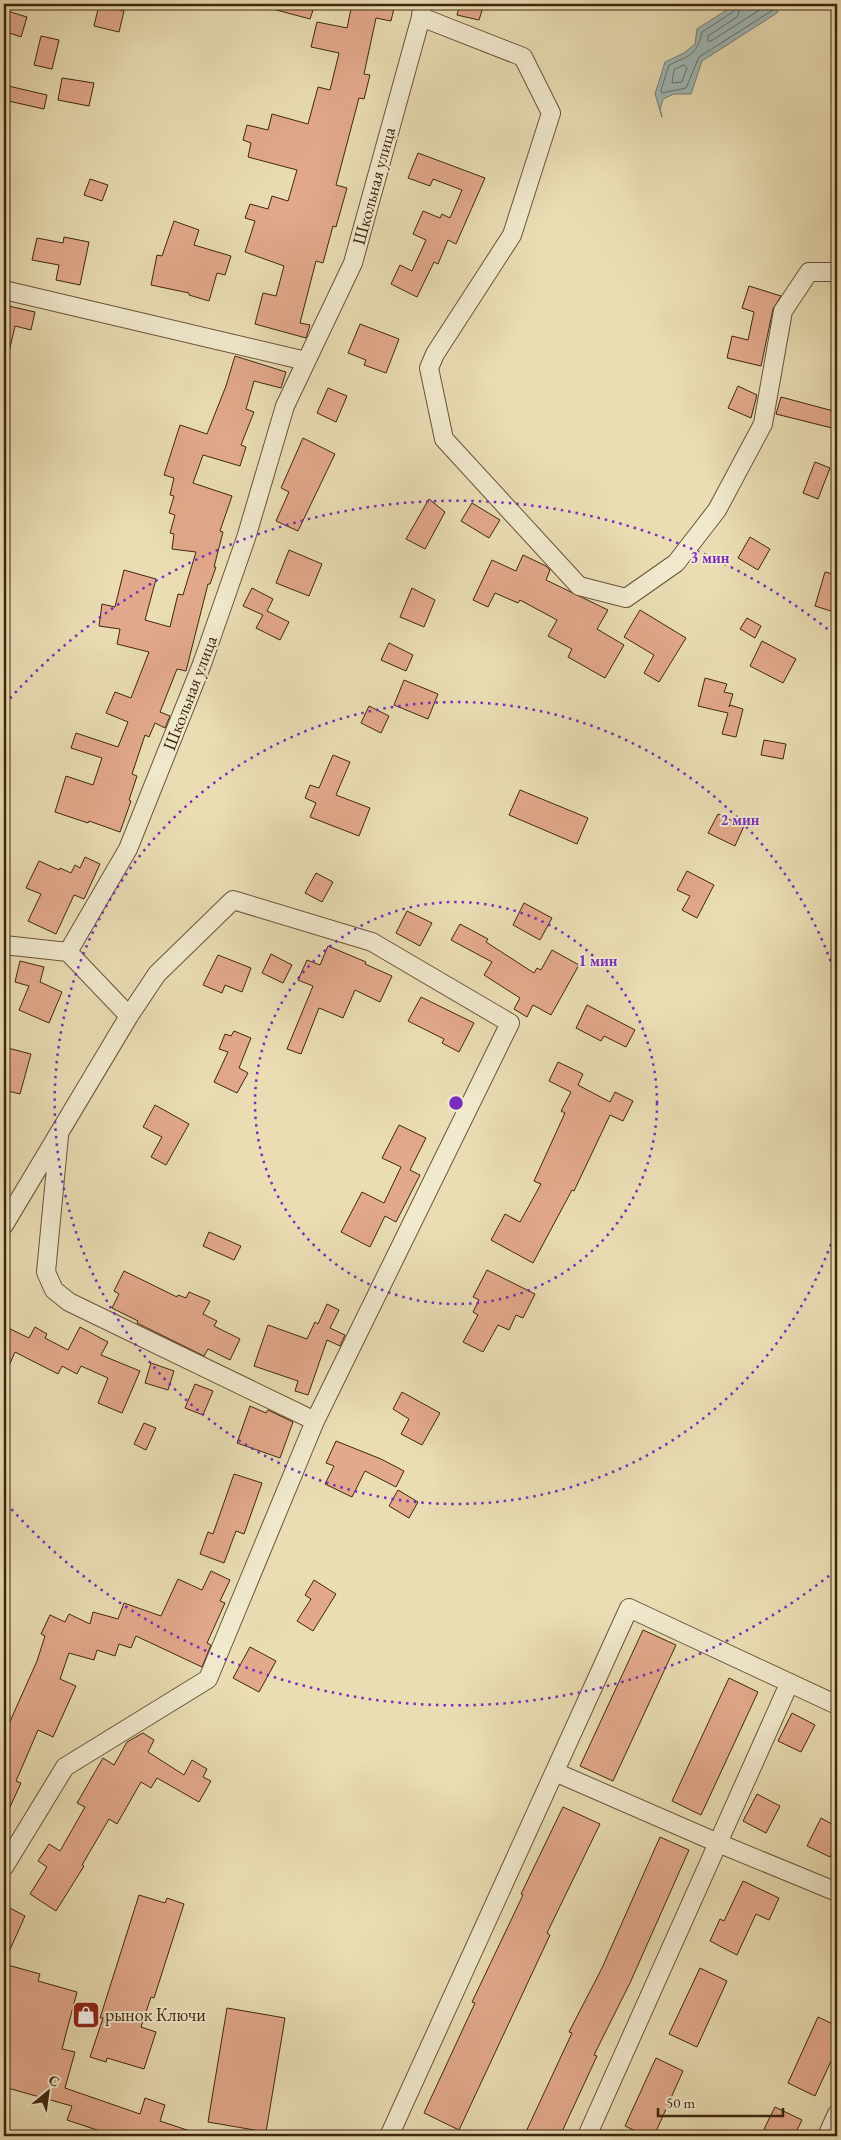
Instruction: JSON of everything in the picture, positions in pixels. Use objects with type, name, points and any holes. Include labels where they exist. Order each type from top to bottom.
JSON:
[{"type":"street","points":[[422,10],[523,57],[552,112],[512,235],[435,354],[429,368],[444,439],[579,586],[626,598],[676,563],[717,510],[763,424],[783,311],[809,272],[837,272]]},
{"type":"street","name":"Школьная улица","points":[[68,952],[128,849],[191,692],[246,538],[285,406],[353,263],[422,10]]},
{"type":"street","points":[[4,290],[306,361]]},
{"type":"street","points":[[4,1225],[129,1016],[157,974],[233,900],[372,942],[510,1023],[316,1421],[208,1679],[65,1767],[4,1867]]},
{"type":"street","points":[[4,945],[68,952],[129,1016]]},
{"type":"street","points":[[60,1131],[46,1272],[54,1290],[69,1302],[316,1421]]},
{"type":"street","points":[[391,2136],[630,1608],[837,1705]]},
{"type":"street","points":[[587,2136],[789,1684]]},
{"type":"street","points":[[555,1772],[718,1843],[837,1892]]},
{"type":"street","points":[[827,2136],[837,2114]]},
{"type":"water","points":[[731,4],[781,4],[777,13],[702,61],[691,94],[674,94],[663,99],[660,109],[662,117],[655,94],[665,62],[684,53],[695,44],[697,29],[730,8]]},
{"type":"building","points":[[269,4],[315,4],[310,19],[269,8]]},
{"type":"building","points":[[352,4],[395,4],[391,21],[376,18],[364,74],[370,75],[364,99],[359,98],[336,185],[347,188],[336,227],[333,226],[323,263],[316,261],[300,323],[310,325],[306,338],[255,324],[263,293],[276,296],[284,266],[245,252],[255,221],[245,218],[250,204],[268,209],[272,196],[288,201],[297,170],[248,157],[251,143],[243,140],[247,125],[268,130],[272,114],[308,124],[318,87],[330,90],[339,53],[311,47],[317,22],[347,28]]},
{"type":"building","points":[[460,4],[484,4],[479,20],[457,15]]},
{"type":"building","points":[[99,5],[124,11],[119,32],[94,26]]},
{"type":"building","points":[[4,10],[27,17],[21,37],[4,31]]},
{"type":"building","points":[[41,36],[59,40],[52,69],[34,65]]},
{"type":"building","points":[[62,78],[94,83],[89,106],[58,100]]},
{"type":"building","points":[[4,85],[47,95],[44,109],[4,100]]},
{"type":"building","points":[[418,153],[485,178],[456,244],[448,240],[438,264],[434,262],[417,297],[391,284],[400,265],[412,271],[426,240],[413,234],[423,211],[440,218],[442,214],[450,218],[462,190],[433,179],[430,186],[408,178]]},
{"type":"building","points":[[90,179],[108,185],[102,201],[84,195]]},
{"type":"building","points":[[174,221],[199,230],[194,245],[231,256],[225,275],[217,273],[209,301],[189,295],[189,293],[151,285],[157,255],[162,256]]},
{"type":"building","points":[[64,237],[89,242],[80,285],[56,280],[59,265],[32,260],[37,238],[63,243]]},
{"type":"building","points":[[749,286],[781,296],[773,309],[761,366],[727,358],[732,336],[748,340],[754,312],[742,308]]},
{"type":"building","points":[[4,305],[35,312],[31,330],[15,326],[9,352],[4,352]]},
{"type":"building","points":[[360,324],[399,339],[386,373],[364,365],[366,360],[348,353]]},
{"type":"building","points":[[235,356],[286,372],[281,388],[254,381],[246,409],[254,412],[241,445],[246,447],[240,466],[203,455],[193,483],[232,496],[220,531],[223,532],[214,567],[216,567],[210,584],[208,584],[186,671],[177,669],[160,712],[170,716],[165,728],[155,723],[149,737],[145,735],[132,774],[137,776],[129,800],[131,801],[120,832],[55,812],[66,776],[93,785],[102,758],[71,748],[76,733],[118,747],[128,722],[106,713],[115,692],[131,698],[149,652],[117,644],[120,629],[99,626],[102,604],[115,607],[124,570],[156,579],[145,620],[170,627],[178,594],[183,595],[196,552],[172,549],[174,534],[170,533],[175,515],[169,513],[174,496],[170,495],[174,478],[164,475],[180,425],[207,434],[226,386]]},
{"type":"building","points":[[738,386],[757,395],[751,418],[728,408]]},
{"type":"building","points":[[328,388],[347,396],[336,422],[317,413]]},
{"type":"building","points":[[781,397],[837,412],[832,428],[776,414]]},
{"type":"building","points":[[303,438],[335,454],[298,531],[276,521],[289,492],[281,488]]},
{"type":"building","points":[[815,462],[830,468],[818,499],[803,493]]},
{"type":"building","points":[[429,499],[445,512],[425,549],[406,539]]},
{"type":"building","points":[[472,503],[500,520],[489,538],[461,521]]},
{"type":"building","points":[[750,537],[770,549],[758,570],[738,558]]},
{"type":"building","points":[[289,550],[322,564],[309,596],[276,583]]},
{"type":"building","points":[[523,555],[546,566],[550,570],[546,580],[608,610],[597,629],[624,645],[605,678],[568,657],[572,649],[548,636],[557,620],[520,600],[518,603],[495,593],[488,607],[473,600],[492,560],[516,571]]},
{"type":"building","points":[[825,572],[837,575],[837,613],[815,606]]},
{"type":"building","points":[[252,588],[273,599],[267,611],[289,622],[280,640],[256,628],[263,615],[243,606]]},
{"type":"building","points":[[412,588],[435,600],[424,627],[400,617]]},
{"type":"building","points":[[640,610],[686,638],[659,682],[644,673],[654,655],[624,637]]},
{"type":"building","points":[[747,618],[761,626],[755,638],[740,629]]},
{"type":"building","points":[[762,641],[796,659],[783,683],[750,666]]},
{"type":"building","points":[[389,643],[413,655],[406,671],[381,660]]},
{"type":"building","points":[[705,678],[727,684],[724,692],[733,694],[729,707],[730,705],[743,709],[736,737],[722,734],[728,713],[698,706]]},
{"type":"building","points":[[404,680],[438,694],[428,719],[394,705]]},
{"type":"building","points":[[369,706],[389,716],[381,733],[361,723]]},
{"type":"building","points":[[764,740],[786,744],[783,759],[761,755]]},
{"type":"building","points":[[333,755],[350,762],[336,795],[370,808],[359,836],[310,817],[316,803],[305,798],[310,785],[319,788]]},
{"type":"building","points":[[520,790],[588,818],[577,844],[509,815]]},
{"type":"building","points":[[718,814],[744,826],[735,846],[708,833]]},
{"type":"building","points":[[85,857],[100,864],[84,899],[74,895],[56,934],[28,921],[41,894],[26,888],[39,861],[71,873],[75,865],[80,868]]},
{"type":"building","points":[[687,871],[714,885],[697,918],[682,910],[690,896],[677,890]]},
{"type":"building","points":[[316,873],[333,882],[322,902],[305,893]]},
{"type":"building","points":[[524,903],[552,918],[540,940],[513,925]]},
{"type":"building","points":[[407,911],[432,923],[420,946],[396,933]]},
{"type":"building","points":[[460,924],[488,939],[486,942],[534,973],[537,968],[541,970],[552,950],[579,965],[551,1015],[533,1005],[527,1017],[514,1009],[520,998],[484,975],[492,962],[451,940]]},
{"type":"building","points":[[328,946],[366,962],[365,964],[392,976],[380,1002],[355,990],[343,1018],[319,1008],[301,1054],[287,1049],[313,986],[298,980],[307,960],[320,965]]},
{"type":"building","points":[[271,954],[292,965],[283,983],[262,973]]},
{"type":"building","points":[[218,955],[251,968],[242,992],[225,985],[222,993],[203,985]]},
{"type":"building","points":[[20,961],[44,967],[40,982],[62,992],[49,1023],[19,1010],[29,986],[15,982]]},
{"type":"building","points":[[421,997],[474,1023],[459,1052],[442,1043],[444,1039],[408,1021]]},
{"type":"building","points":[[587,1005],[635,1030],[626,1047],[604,1036],[601,1041],[576,1028]]},
{"type":"building","points":[[234,1031],[251,1038],[239,1068],[248,1073],[237,1093],[214,1082],[228,1052],[219,1049],[225,1034],[231,1036]]},
{"type":"building","points":[[4,1047],[31,1054],[20,1094],[4,1090]]},
{"type":"building","points":[[558,1062],[583,1074],[578,1085],[610,1102],[615,1092],[633,1101],[623,1121],[610,1115],[574,1191],[572,1190],[533,1263],[491,1240],[505,1214],[520,1222],[541,1184],[534,1181],[565,1113],[561,1111],[571,1092],[549,1081]]},
{"type":"building","points":[[155,1105],[189,1124],[166,1165],[151,1157],[162,1137],[143,1127]]},
{"type":"building","points":[[399,1125],[426,1138],[410,1170],[420,1175],[396,1222],[385,1216],[370,1247],[341,1232],[362,1192],[384,1203],[401,1167],[382,1158]]},
{"type":"building","points":[[209,1232],[241,1246],[234,1260],[203,1246]]},
{"type":"building","points":[[487,1270],[535,1294],[523,1318],[516,1315],[509,1330],[498,1325],[483,1352],[463,1342],[478,1315],[473,1312],[479,1300],[473,1297]]},
{"type":"building","points":[[124,1271],[177,1297],[178,1295],[186,1298],[189,1292],[210,1301],[203,1314],[217,1321],[214,1326],[240,1339],[230,1360],[208,1349],[204,1356],[137,1323],[138,1321],[112,1308],[119,1294],[114,1291]]},
{"type":"building","points":[[327,1304],[339,1310],[330,1328],[345,1335],[340,1346],[327,1340],[308,1395],[295,1391],[298,1381],[254,1366],[268,1325],[307,1339],[315,1322],[318,1324]]},
{"type":"building","points":[[4,1326],[29,1338],[35,1327],[47,1334],[45,1338],[68,1350],[80,1327],[108,1342],[101,1355],[140,1371],[122,1413],[98,1403],[108,1378],[81,1366],[77,1374],[62,1366],[58,1374],[15,1352],[4,1377]]},
{"type":"building","points":[[151,1363],[174,1371],[168,1390],[145,1383]]},
{"type":"building","points":[[195,1384],[213,1391],[203,1415],[185,1408]]},
{"type":"building","points":[[402,1392],[440,1413],[422,1445],[401,1434],[409,1419],[393,1409]]},
{"type":"building","points":[[250,1406],[266,1413],[268,1410],[293,1422],[280,1458],[237,1443]]},
{"type":"building","points":[[144,1423],[156,1428],[146,1450],[134,1444]]},
{"type":"building","points":[[336,1441],[381,1459],[404,1471],[396,1487],[365,1471],[352,1497],[325,1484],[334,1466],[326,1463]]},
{"type":"building","points":[[234,1474],[262,1483],[244,1534],[236,1531],[224,1563],[200,1554],[208,1532],[213,1534]]},
{"type":"building","points":[[398,1490],[418,1502],[409,1518],[389,1506]]},
{"type":"building","points":[[211,1571],[230,1580],[220,1601],[225,1603],[207,1643],[211,1645],[202,1667],[136,1636],[131,1648],[119,1644],[115,1656],[97,1650],[94,1660],[69,1653],[60,1679],[76,1686],[53,1737],[38,1730],[16,1781],[21,1783],[4,1820],[4,1727],[7,1728],[37,1661],[45,1636],[41,1634],[50,1615],[65,1622],[69,1614],[90,1624],[93,1612],[118,1619],[124,1603],[161,1616],[178,1579],[202,1590]]},
{"type":"building","points":[[314,1580],[336,1594],[313,1631],[297,1621],[311,1599],[305,1595]]},
{"type":"building","points":[[643,1630],[676,1645],[613,1781],[580,1766]]},
{"type":"building","points":[[250,1647],[276,1661],[259,1692],[233,1678]]},
{"type":"building","points":[[729,1678],[758,1692],[701,1815],[672,1801]]},
{"type":"building","points":[[792,1713],[815,1725],[801,1752],[778,1741]]},
{"type":"building","points":[[143,1733],[154,1740],[148,1752],[184,1775],[192,1760],[207,1769],[203,1777],[211,1781],[199,1802],[157,1778],[151,1788],[141,1782],[117,1824],[109,1819],[82,1865],[84,1866],[56,1911],[30,1894],[47,1867],[38,1861],[49,1844],[60,1851],[85,1807],[77,1803],[103,1758],[114,1765],[127,1742]]},
{"type":"building","points":[[757,1794],[780,1806],[766,1833],[743,1821]]},
{"type":"building","points":[[563,1807],[600,1824],[547,1933],[550,1935],[459,2130],[424,2113],[475,2003],[472,2002],[523,1895],[521,1894]]},
{"type":"building","points":[[821,1818],[837,1827],[837,1843],[830,1857],[807,1846]]},
{"type":"building","points":[[660,1837],[689,1850],[630,1983],[594,2055],[597,2056],[560,2136],[524,2136],[572,2033],[569,2032],[602,1968]]},
{"type":"building","points":[[743,1881],[779,1898],[769,1920],[756,1914],[737,1955],[710,1941],[720,1919],[724,1921]]},
{"type":"building","points":[[139,1895],[165,1903],[167,1898],[184,1904],[154,1998],[151,1997],[141,2027],[156,2032],[144,2069],[107,2058],[106,2062],[90,2057],[103,2018],[100,2018]]},
{"type":"building","points":[[4,1905],[25,1916],[4,1963]]},
{"type":"building","points":[[4,1964],[40,1974],[38,1981],[77,1992],[62,2049],[75,2052],[65,2088],[140,2114],[145,2098],[165,2105],[160,2121],[199,2134],[199,2136],[115,2136],[67,2120],[72,2106],[4,2087]]},
{"type":"building","points":[[700,1968],[727,1981],[697,2047],[669,2034]]},
{"type":"building","points":[[227,2008],[285,2018],[266,2132],[208,2122]]},
{"type":"building","points":[[818,2017],[837,2026],[837,2048],[815,2096],[788,2083]]},
{"type":"building","points":[[656,2058],[683,2071],[654,2136],[646,2136],[625,2126]]},
{"type":"building","points":[[775,2107],[802,2120],[794,2136],[778,2136],[764,2129]]},
{"type":"place","name":"рынок Ключи","points":[[86,2015]]}]
